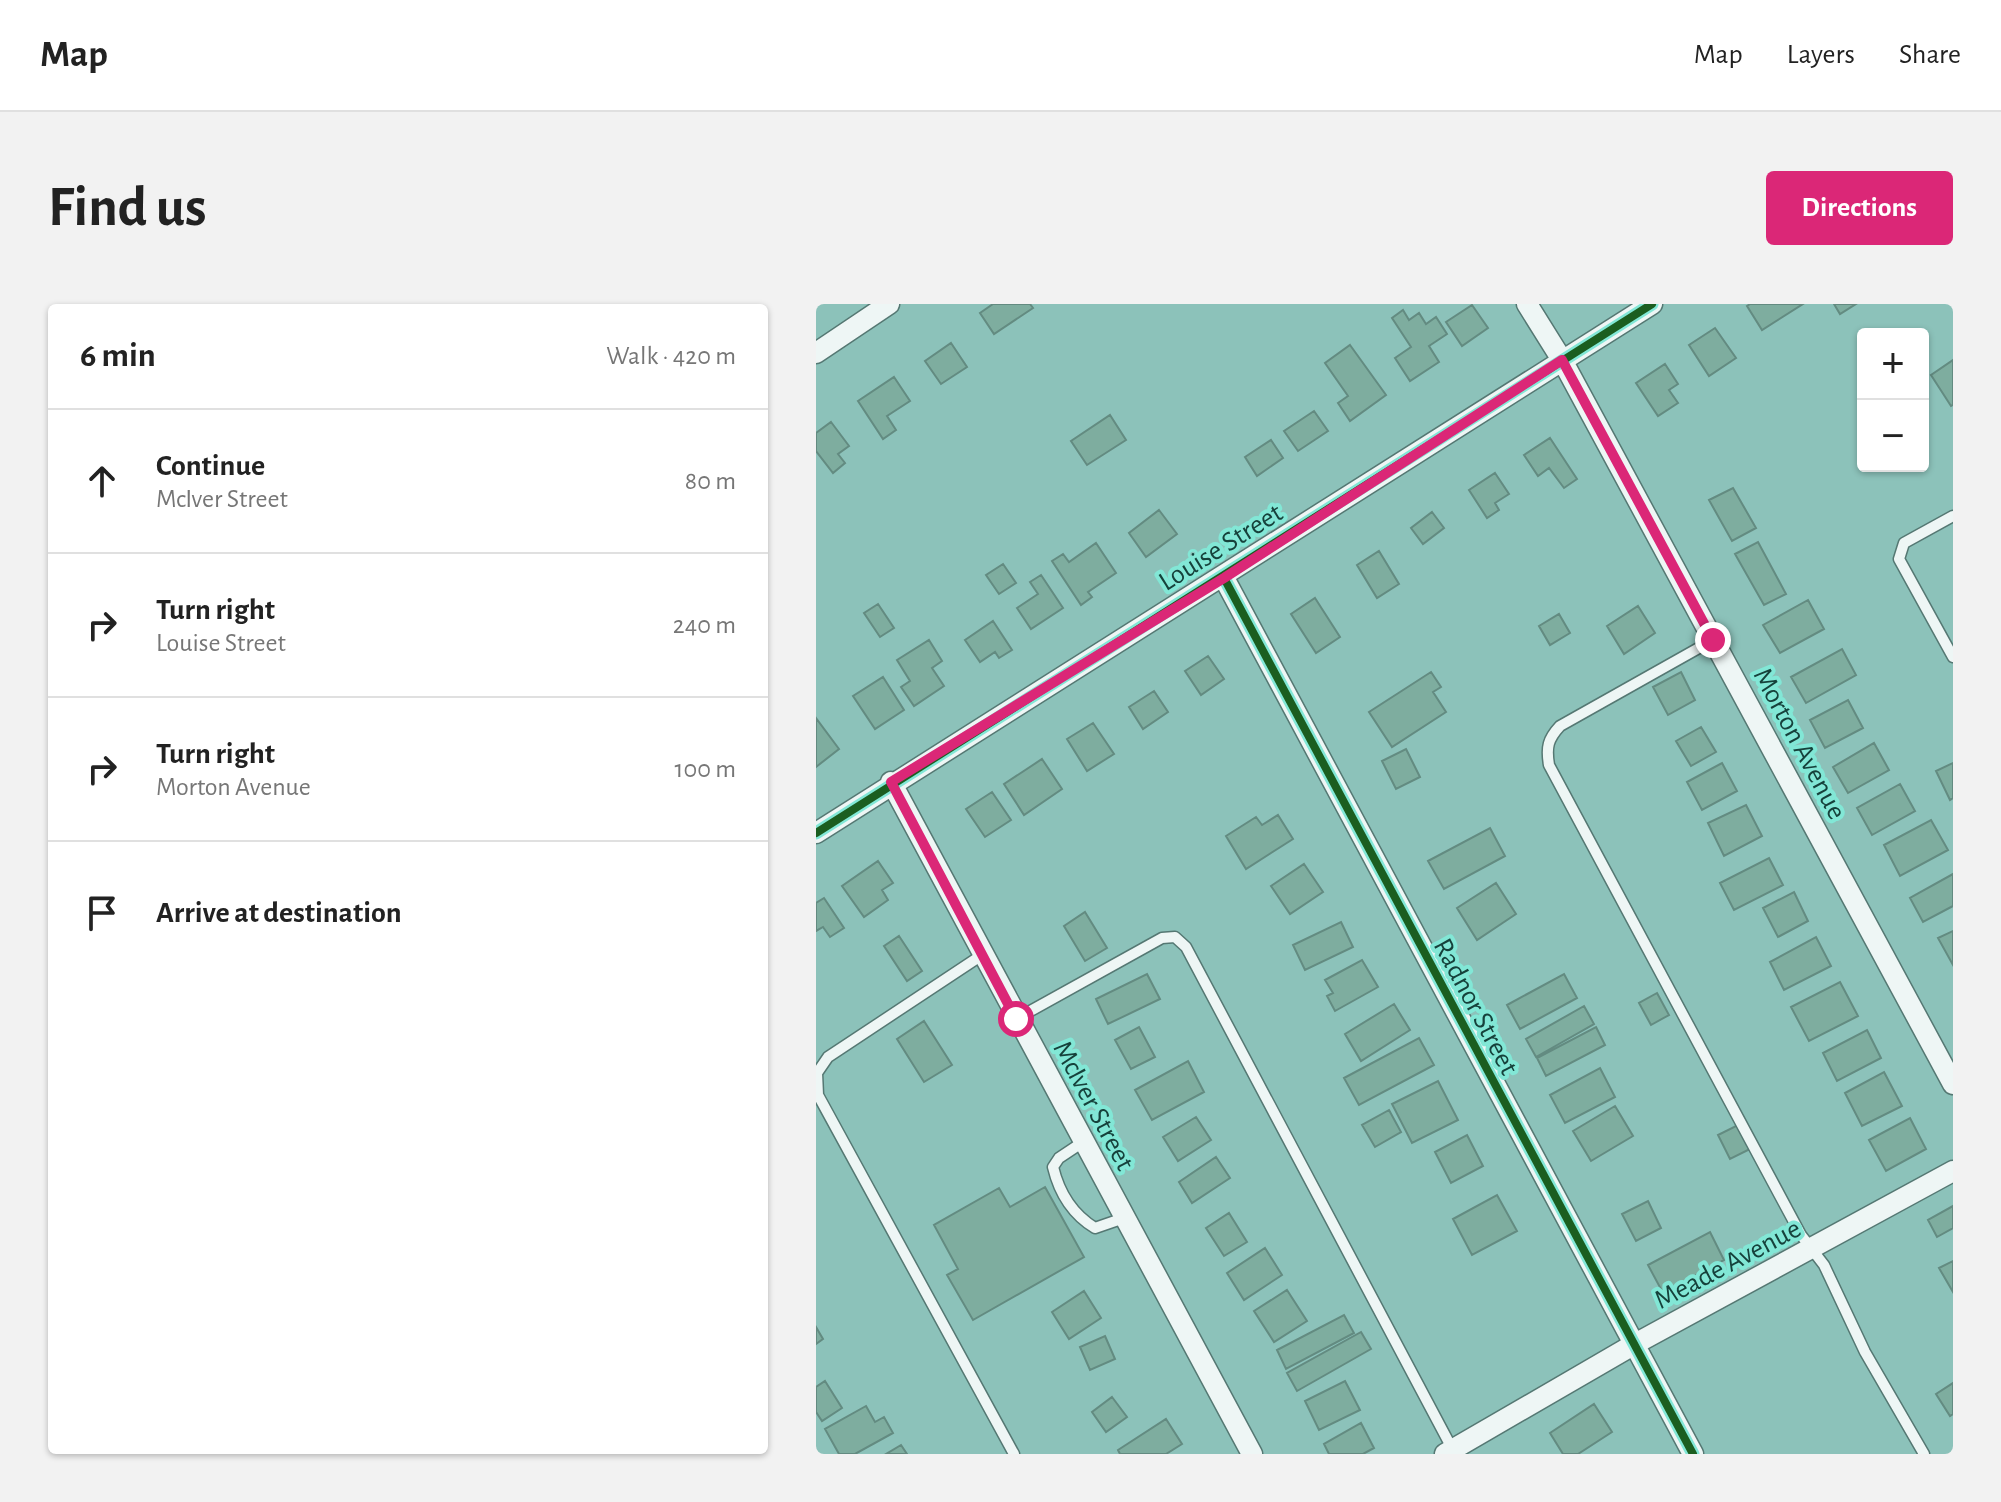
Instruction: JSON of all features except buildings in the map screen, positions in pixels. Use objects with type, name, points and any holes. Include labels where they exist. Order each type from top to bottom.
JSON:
[{"type":"street","points":[[816,353],[889,304]]},
{"type":"street","name":"Morton Avenue","points":[[1527,304],[1562,360],[1953,1084]]},
{"type":"street","name":"Louise Street","points":[[816,833],[891,782],[1224,578],[1652,304]]},
{"type":"street","name":"Radnor Street","points":[[1224,578],[1693,1454]]},
{"type":"street","name":"McIver Street","points":[[891,782],[1252,1454]]},
{"type":"street","name":"Meade Avenue","points":[[1451,1452],[1633,1345],[1953,1171]]},
{"type":"lane","points":[[1953,516],[1904,543],[1899,559],[1953,657]]},
{"type":"lane","points":[[1713,640],[1560,726],[1550,737],[1546,750],[1549,765],[1801,1235],[1824,1265],[1865,1352],[1924,1454]]},
{"type":"lane","points":[[1016,1019],[1162,938],[1175,937],[1186,947],[1451,1452]]},
{"type":"lane","points":[[982,955],[828,1057],[817,1073],[818,1095],[1014,1454]]},
{"type":"lane","points":[[1083,1142],[1059,1158],[1053,1167],[1057,1183],[1078,1218],[1095,1228],[1124,1218]]},
{"type":"cycle path","points":[[816,833],[1652,304]]},
{"type":"cycle path","points":[[1224,578],[1693,1454]]},
{"type":"route","points":[[1016,1019],[891,782],[1224,578],[1562,360],[1713,640]]}]
